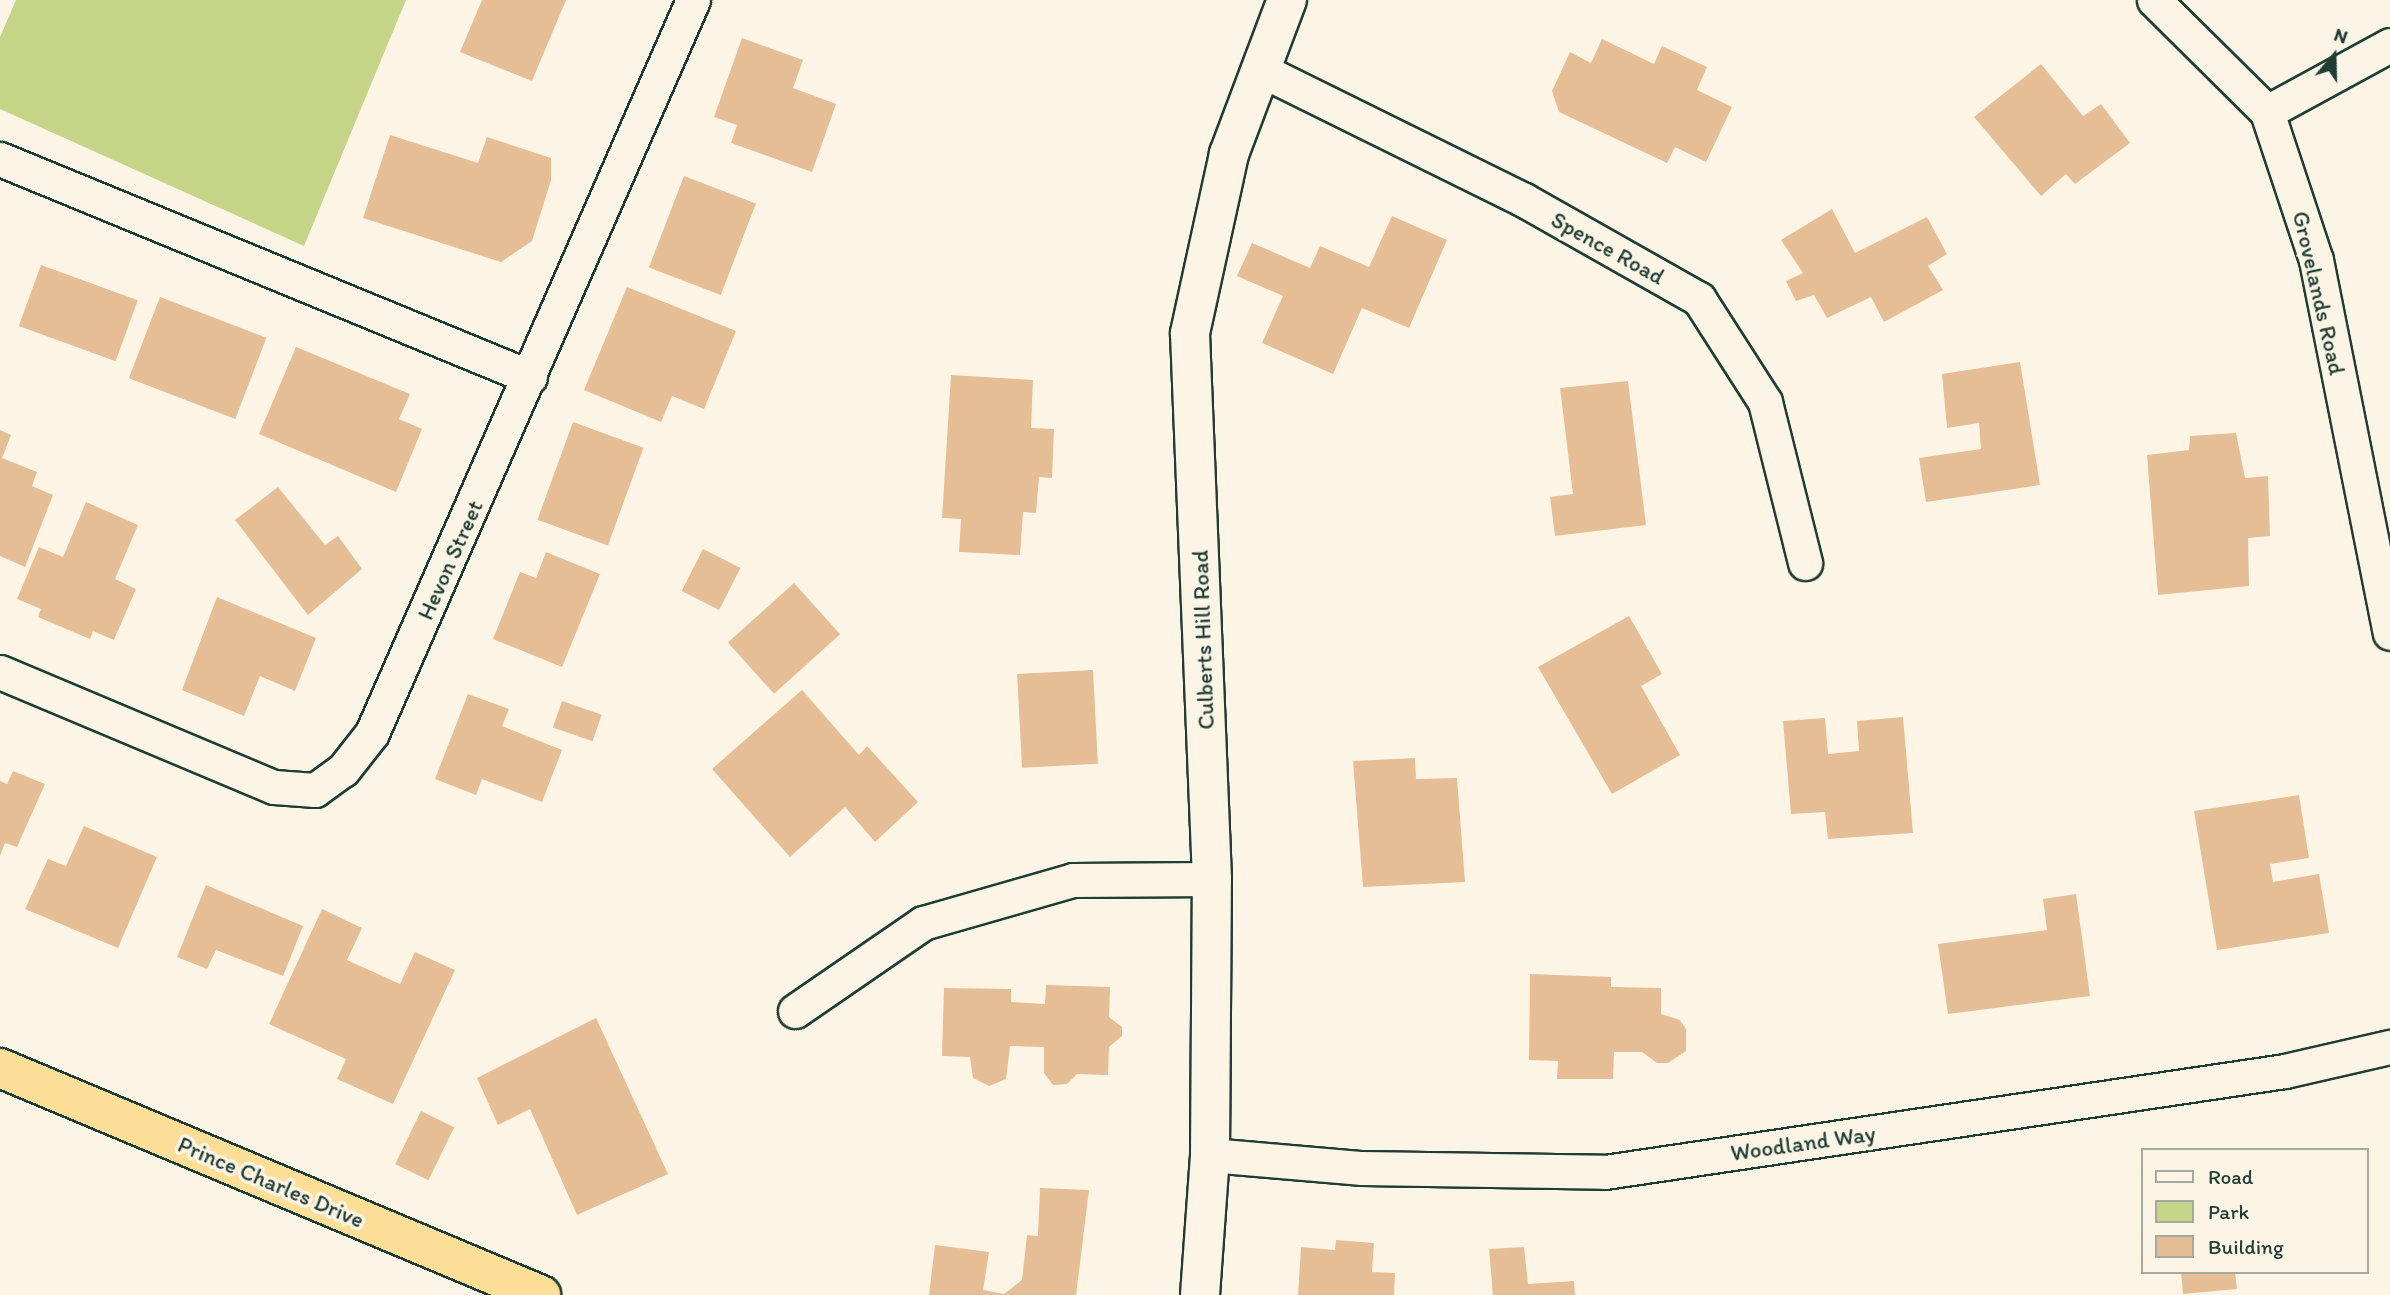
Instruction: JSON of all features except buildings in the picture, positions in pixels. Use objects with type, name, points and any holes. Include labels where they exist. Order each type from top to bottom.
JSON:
[{"type":"highway","name":"Prince Charles Drive","points":[[0,1068],[541,1295]]},
{"type":"street","name":"Hevon Street","points":[[0,672],[274,788],[315,790],[343,770],[372,733],[693,0]]},
{"type":"street","name":"Culberts Hill Road","points":[[1200,1295],[1210,1155],[1212,879],[1190,333],[1229,154],[1287,0]]},
{"type":"street","name":"Grovelands Road","points":[[2154,0],[2267,112],[2316,260],[2390,633]]},
{"type":"street","points":[[2267,112],[2390,45]]},
{"type":"street","name":"Spence Road","points":[[1259,69],[1524,201],[1699,299],[1765,402],[1805,563]]},
{"type":"street","points":[[0,159],[530,377]]},
{"type":"street","points":[[795,1010],[923,923],[1073,880],[1212,879]]},
{"type":"street","name":"Woodland Way","points":[[1210,1155],[1362,1168],[1605,1172],[2285,1071],[2390,1047]]},
{"type":"green space","points":[[16,0],[406,0],[304,246],[0,109],[0,37]]}]
